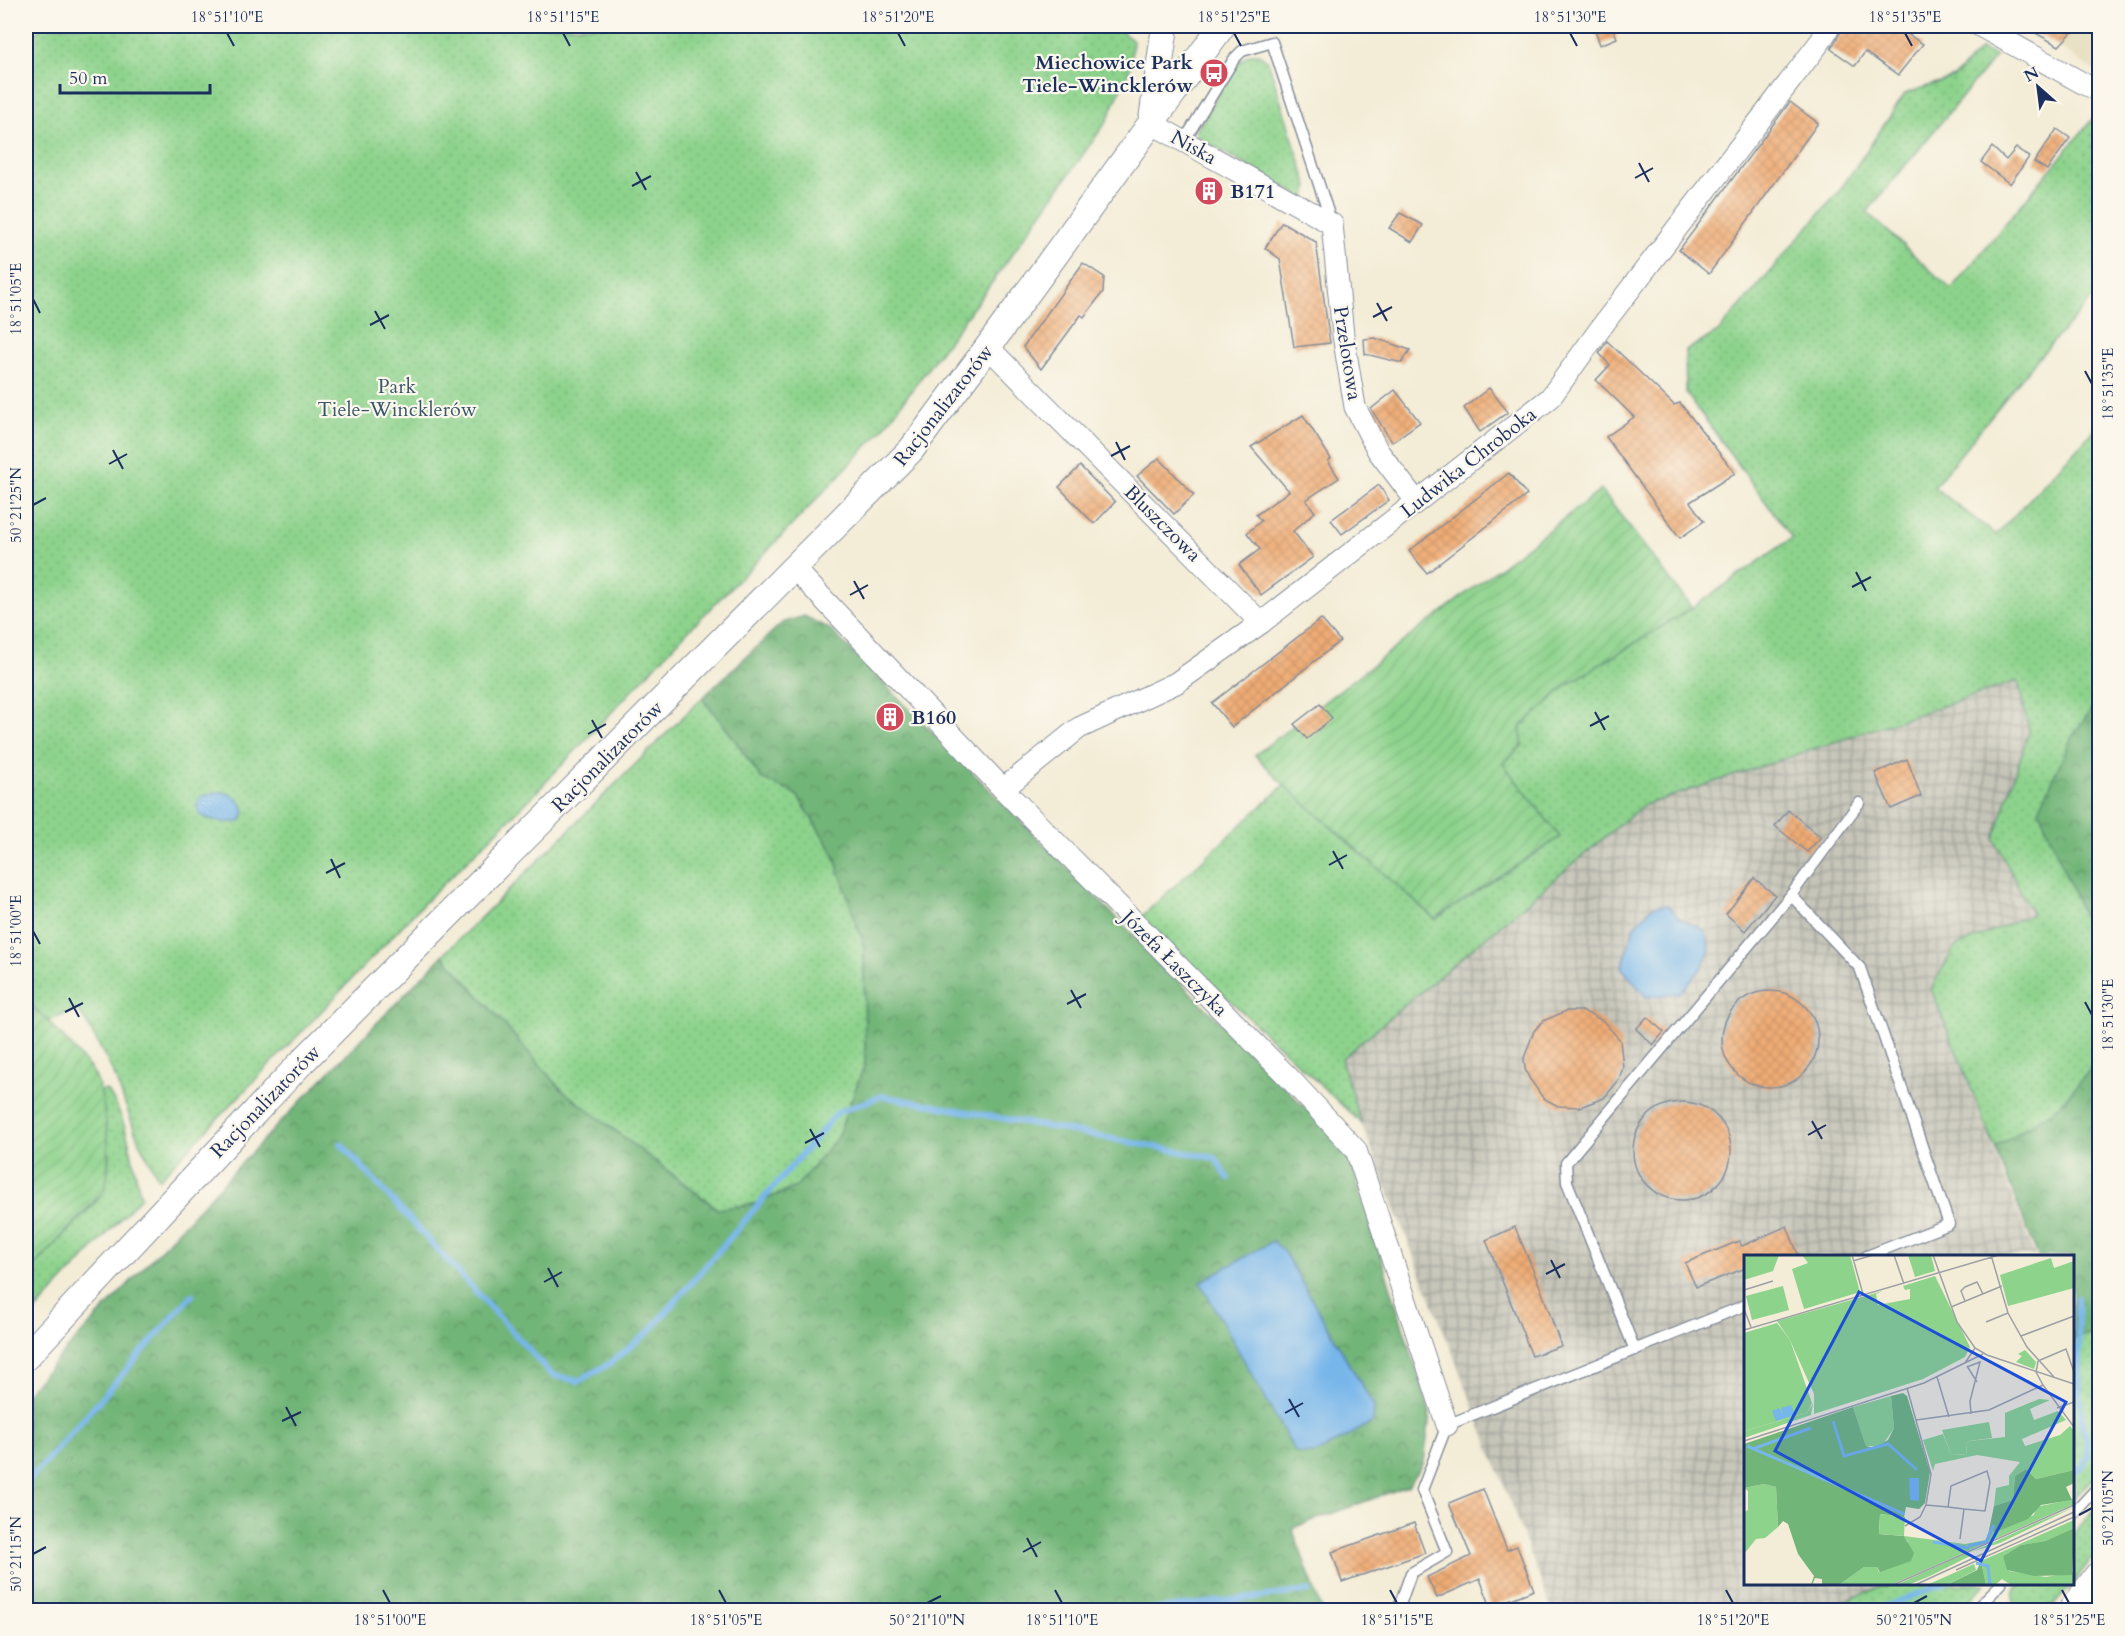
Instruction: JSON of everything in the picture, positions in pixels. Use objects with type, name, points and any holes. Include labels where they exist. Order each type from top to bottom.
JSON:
[{"type":"main road","points":[[2076,1611],[2100,1578]]},
{"type":"street","name":"Racjonalizatorów","points":[[1151,123],[1165,26]]},
{"type":"street","name":"Racjonalizatorów","points":[[26,1357],[299,1065],[912,450],[1222,26]]},
{"type":"street","name":"Ludwika Chroboka","points":[[1003,789],[1079,728],[1176,683],[1261,623],[1550,398],[1830,26]]},
{"type":"street","points":[[1980,26],[2095,82]]},
{"type":"street","name":"Niska","points":[[1151,123],[1332,224]]},
{"type":"street","name":"Przelotowa","points":[[1332,224],[1343,335],[1355,407],[1378,451],[1416,501]]},
{"type":"street","name":"Bluszczowa","points":[[988,347],[1261,623]]},
{"type":"street","name":"Józefa Łaszczyka","points":[[794,568],[1003,789],[1294,1083],[1356,1150],[1447,1425]]},
{"type":"lane","points":[[1184,141],[1234,59],[1242,51],[1272,42],[1332,224]]},
{"type":"lane","points":[[1635,1350],[1567,1182],[1566,1163],[1791,895],[1859,803]]},
{"type":"lane","points":[[1791,895],[1860,968],[1949,1224],[1872,1255]]},
{"type":"lane","points":[[1398,1611],[1411,1573],[1447,1552],[1422,1490],[1447,1425],[1744,1306]]},
{"type":"lane","points":[[2074,1514],[2100,1485]]},
{"type":"lane","points":[[1975,1611],[2000,1585]]},
{"type":"shaded area","points":[[2041,26],[2099,26],[2099,74],[2036,31]]},
{"type":"shaded area","points":[[2018,681],[2029,731],[1994,839],[2032,914],[1955,947],[1931,989],[2035,1255],[1744,1255],[1744,1585],[1887,1585],[1818,1610],[1552,1610],[1361,1123],[1341,1059],[1642,806]]},
{"type":"green space","name":"Park Tiele-Wincklerów","points":[[43,26],[210,26],[212,28],[215,26],[1118,26],[1133,40],[1130,68],[1107,121],[993,281],[882,430],[530,799],[424,903],[159,1179],[139,1142],[114,1074],[77,1009],[49,1021],[26,1002],[26,42]]},
{"type":"green space","points":[[1981,49],[1996,56],[1867,212],[1951,289],[2099,111],[2099,291],[2033,364],[1934,487],[1996,535],[2099,425],[2099,707],[2095,706],[2078,899],[2099,955],[2099,1051],[2089,1071],[2058,1107],[1995,1148],[1931,989],[1955,947],[2032,914],[1994,839],[2029,731],[2018,681],[1642,806],[1341,1059],[1361,1123],[1141,917],[1284,785],[1435,919],[1560,837],[1503,764],[1520,727],[1568,684],[1692,608],[1792,538],[1686,393],[1685,351],[1718,332],[1840,190],[1905,94],[1954,77]]},
{"type":"green space","points":[[1249,54],[1259,54],[1268,61],[1308,187],[1303,198],[1196,136],[1196,131],[1236,65]]},
{"type":"green space","points":[[1601,490],[1692,608],[1568,684],[1520,727],[1523,745],[1503,764],[1560,837],[1435,919],[1284,785],[1255,755]]},
{"type":"green space","points":[[804,616],[830,629],[1338,1141],[1350,1158],[1430,1413],[1424,1463],[1408,1486],[1292,1528],[1322,1610],[26,1610],[26,1393],[267,1136],[443,955],[562,1090],[717,1209],[754,1204],[796,1187],[837,1138],[865,1064],[864,946],[833,852],[797,795],[761,778],[702,698],[782,623]]},
{"type":"green space","points":[[702,698],[761,778],[797,795],[833,852],[864,946],[865,1064],[837,1139],[796,1187],[754,1204],[718,1209],[562,1090],[443,955]]},
{"type":"green space","points":[[2095,705],[2100,707],[2099,955],[2039,810],[2072,737]]},
{"type":"green space","points":[[26,1002],[53,1026],[93,1072],[105,1113],[108,1165],[104,1191],[26,1275]]},
{"type":"green space","points":[[2099,1051],[2099,1333],[2074,1338],[2074,1255],[2038,1255],[1995,1148],[2058,1107],[2089,1071]]},
{"type":"green space","points":[[106,1090],[124,1126],[141,1197],[26,1321],[26,1275],[99,1198],[104,1186],[109,1159],[100,1091]]},
{"type":"green space","points":[[2099,1333],[2099,1472],[2074,1498],[2075,1446],[2074,1338]]},
{"type":"green space","points":[[2099,1504],[2099,1549],[2074,1582],[2074,1534]]},
{"type":"green space","points":[[1887,1585],[1985,1585],[1959,1610],[1818,1610]]},
{"type":"green space","points":[[2018,1585],[2071,1585],[2050,1610],[2014,1609],[2015,1589]]},
{"type":"water","points":[[222,792],[234,796],[241,804],[245,812],[241,821],[220,822],[200,815],[197,806],[199,799],[208,794]]},
{"type":"water","points":[[1668,905],[1679,918],[1705,930],[1710,950],[1701,969],[1680,993],[1646,997],[1622,968],[1634,927],[1653,906]]},
{"type":"water","points":[[1273,1241],[1284,1252],[1374,1406],[1373,1422],[1315,1454],[1296,1453],[1200,1282]]},
{"type":"building","points":[[1594,26],[1612,26],[1617,38],[1600,45]]},
{"type":"building","points":[[1844,26],[1895,26],[1923,44],[1898,75],[1865,52],[1855,66],[1831,49]]},
{"type":"building","points":[[2023,26],[2078,26],[2059,46]]},
{"type":"building","points":[[1790,102],[1818,123],[1709,274],[1679,250]]},
{"type":"building","points":[[2057,129],[2070,138],[2047,170],[2034,162]]},
{"type":"building","points":[[1992,147],[2006,160],[2016,148],[2029,157],[2010,184],[1981,162]]},
{"type":"building","points":[[1400,213],[1423,225],[1412,242],[1389,228]]},
{"type":"building","points":[[1282,222],[1316,242],[1330,343],[1294,347],[1280,259],[1265,248]]},
{"type":"building","points":[[1083,263],[1104,277],[1103,292],[1084,317],[1081,315],[1041,369],[1023,347]]},
{"type":"building","points":[[1375,338],[1410,350],[1402,363],[1365,354],[1364,339]]},
{"type":"building","points":[[1607,341],[1674,405],[1680,403],[1735,473],[1690,502],[1704,521],[1680,538],[1606,437],[1634,417],[1596,380],[1610,365],[1599,353]]},
{"type":"building","points":[[1489,388],[1508,412],[1480,432],[1464,408]]},
{"type":"building","points":[[1395,390],[1420,422],[1392,442],[1371,409]]},
{"type":"building","points":[[1303,415],[1331,459],[1328,461],[1339,478],[1306,500],[1315,512],[1293,531],[1313,557],[1261,595],[1239,565],[1260,549],[1247,533],[1261,521],[1256,515],[1289,491],[1251,447]]},
{"type":"building","points":[[1159,458],[1194,495],[1174,514],[1137,476]]},
{"type":"building","points":[[1080,466],[1115,502],[1094,524],[1059,487]]},
{"type":"building","points":[[1509,473],[1527,495],[1427,573],[1409,551]]},
{"type":"building","points":[[1379,485],[1389,500],[1342,534],[1331,520]]},
{"type":"building","points":[[1321,619],[1340,641],[1232,727],[1212,703]]},
{"type":"building","points":[[1320,704],[1332,718],[1307,739],[1294,724]]},
{"type":"building","points":[[1907,759],[1921,796],[1891,809],[1875,773]]},
{"type":"building","points":[[1788,810],[1821,837],[1807,852],[1775,826]]},
{"type":"building","points":[[1754,878],[1775,895],[1745,931],[1726,914]]},
{"type":"building","points":[[1770,991],[1788,994],[1804,1005],[1815,1021],[1818,1039],[1815,1057],[1804,1073],[1788,1084],[1770,1087],[1752,1084],[1736,1073],[1725,1057],[1722,1039],[1725,1021],[1736,1005],[1752,994]]},
{"type":"building","points":[[1566,1011],[1581,1011],[1592,1015],[1603,1021],[1620,1040],[1623,1067],[1619,1080],[1604,1098],[1580,1107],[1558,1106],[1543,1098],[1525,1069],[1524,1058],[1534,1031],[1543,1021]]},
{"type":"building","points":[[1647,1017],[1664,1032],[1653,1045],[1636,1029]]},
{"type":"building","points":[[1682,1102],[1701,1106],[1717,1116],[1727,1132],[1731,1151],[1727,1170],[1717,1186],[1701,1196],[1682,1200],[1663,1196],[1647,1186],[1637,1170],[1633,1151],[1637,1132],[1647,1116],[1663,1106]]},
{"type":"building","points":[[1787,1226],[1798,1255],[1744,1255],[1744,1269],[1696,1287],[1685,1263],[1739,1241],[1742,1246]]},
{"type":"building","points":[[1515,1227],[1541,1289],[1561,1346],[1532,1356],[1486,1240]]},
{"type":"building","points":[[1483,1489],[1507,1550],[1517,1546],[1534,1590],[1491,1607],[1480,1579],[1437,1598],[1427,1577],[1471,1556],[1449,1503]]},
{"type":"building","points":[[1414,1523],[1425,1553],[1342,1582],[1332,1552]]},
{"type":"waterway","points":[[341,1144],[552,1375],[578,1381],[609,1364],[649,1332],[838,1112],[882,1096],[1215,1158],[1228,1178]]},
{"type":"waterway","points":[[26,1484],[192,1295]]},
{"type":"waterway","points":[[2074,1472],[2083,1466],[2087,1456],[2081,1413],[2077,1298]]},
{"type":"waterway","points":[[1875,1610],[1941,1585]]},
{"type":"waterway","points":[[1148,1610],[1309,1591]]},
{"type":"place","name":"Miechowice Park Tiele-Wincklerów","points":[[1214,73]]},
{"type":"place","name":"B171","points":[[1209,191]]},
{"type":"place","name":"B160","points":[[890,717]]}]
